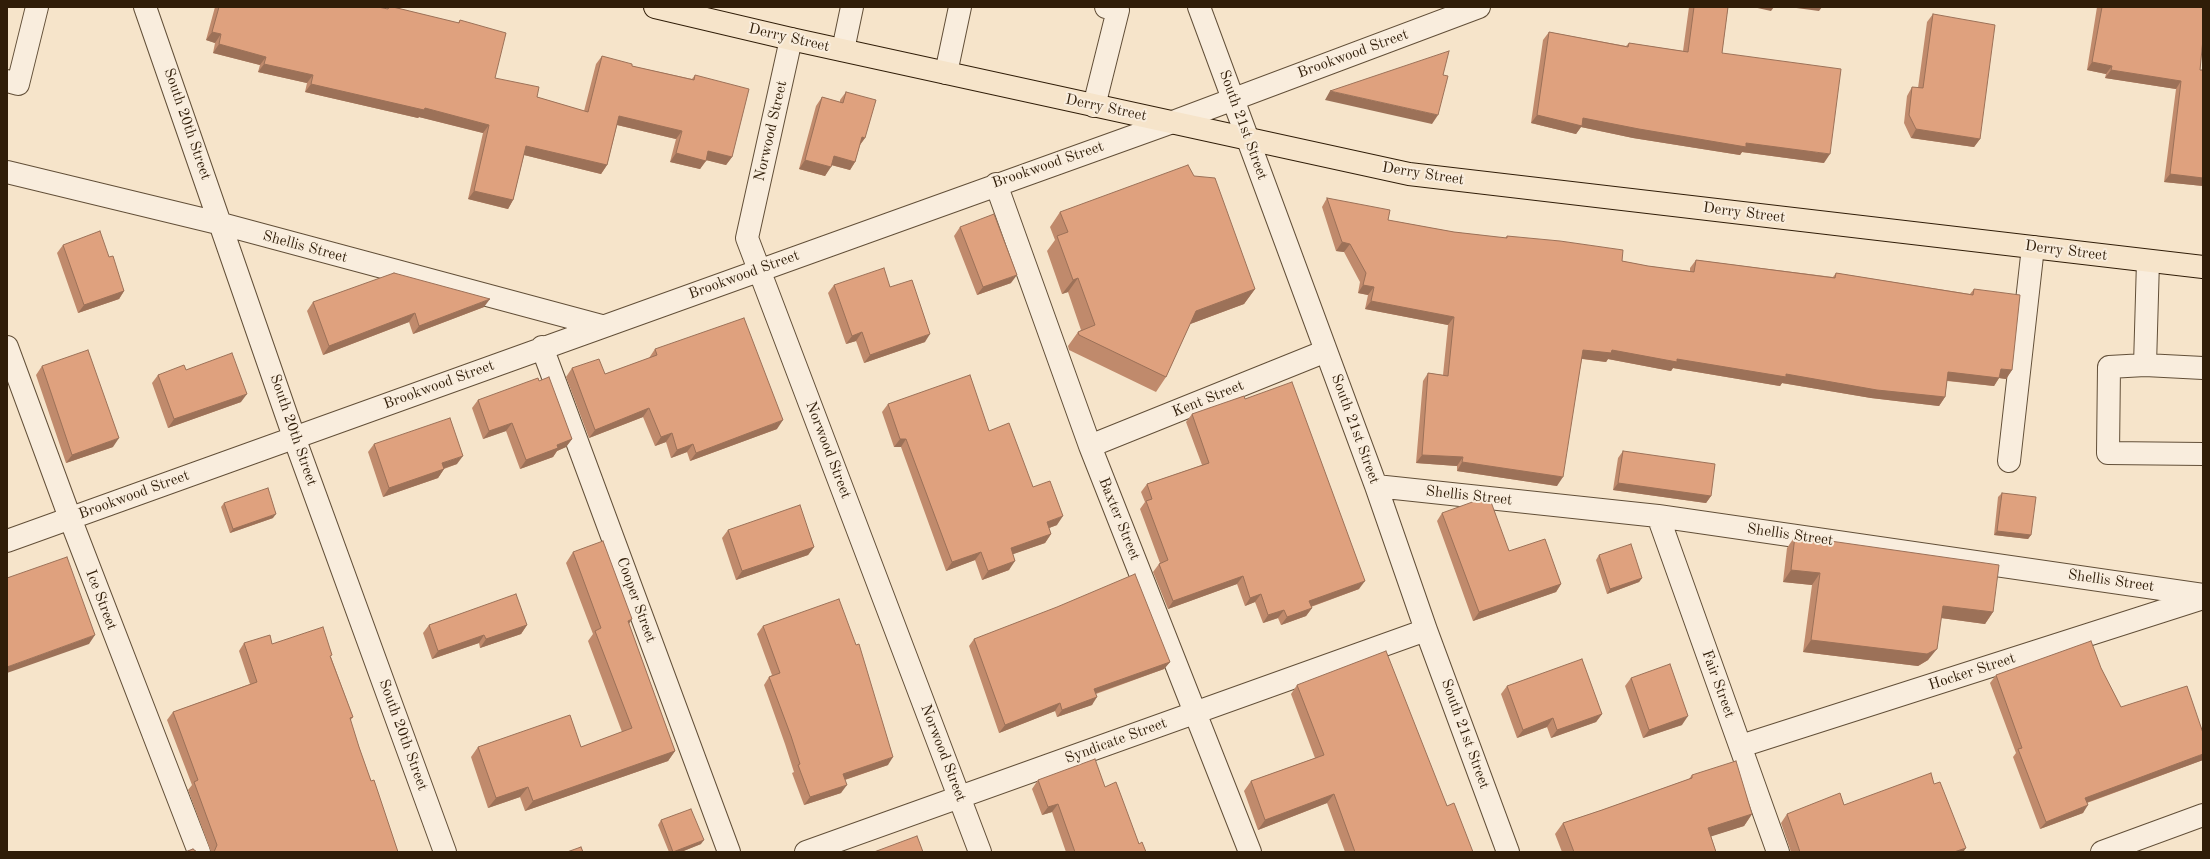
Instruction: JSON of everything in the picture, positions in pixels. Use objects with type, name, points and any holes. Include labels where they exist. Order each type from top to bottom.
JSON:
[{"type":"main road","name":"Derry Street","points":[[655,7],[791,39],[946,72],[1170,123],[1409,174],[2203,267]]},
{"type":"street","points":[[7,82],[18,84],[37,7]]},
{"type":"street","name":"South 20th Street","points":[[145,7],[222,224],[294,437],[445,852]]},
{"type":"street","points":[[843,50],[852,7]]},
{"type":"street","points":[[946,72],[960,7]]},
{"type":"street","name":"South 21st Street","points":[[1200,7],[1376,486],[1426,630],[1508,852]]},
{"type":"street","points":[[1094,106],[1120,8]]},
{"type":"street","name":"Brookwood Street","points":[[7,541],[759,269],[1170,123],[1469,9]]},
{"type":"street","name":"Norwood Street","points":[[791,39],[747,238],[980,852]]},
{"type":"street","name":"Shellis Street","points":[[7,172],[222,224],[602,326]]},
{"type":"street","name":"Baxter Street","points":[[996,184],[1090,446],[1250,852]]},
{"type":"street","points":[[2009,461],[2033,247]]},
{"type":"street","points":[[2145,365],[2148,261]]},
{"type":"street","name":"Ice Street","points":[[7,347],[70,518],[199,852]]},
{"type":"street","name":"Cooper Street","points":[[542,347],[729,852]]},
{"type":"street","name":"Kent Street","points":[[1090,446],[1326,351]]},
{"type":"street","points":[[2203,368],[2145,365],[2109,367],[2108,453],[2203,454]]},
{"type":"street","name":"Shellis Street","points":[[1376,486],[1658,516],[2203,595]]},
{"type":"street","name":"Fair Street","points":[[1658,516],[1778,852]]},
{"type":"street","name":"Hocker Street","points":[[1741,746],[2203,598]]},
{"type":"street","name":"Syndicate Street","points":[[806,852],[1426,630]]},
{"type":"street","points":[[2102,852],[2203,815]]},
{"type":"building","points":[[219,7],[378,7],[388,9],[389,7],[393,7],[459,23],[460,20],[506,33],[495,78],[539,87],[537,97],[588,112],[602,56],[632,64],[632,66],[694,80],[695,75],[749,89],[732,157],[708,151],[706,161],[676,153],[682,131],[619,116],[607,165],[526,146],[513,200],[474,191],[489,125],[425,108],[424,110],[311,84],[313,75],[264,64],[266,57],[219,44],[221,34],[212,32]]},
{"type":"building","points":[[1694,7],[1728,7],[1722,53],[1841,69],[1830,154],[1746,143],[1746,147],[1583,118],[1582,126],[1537,115],[1549,32],[1628,47],[1629,43],[1688,52]]},
{"type":"building","points":[[2102,7],[2203,7],[2203,39],[2200,70],[2203,70],[2203,178],[2170,174],[2181,81],[2111,70],[2112,66],[2092,62]]},
{"type":"building","points":[[1933,14],[1995,25],[1980,139],[1916,129],[1909,115],[1912,87],[1923,88]]},
{"type":"building","points":[[1449,51],[1443,75],[1448,76],[1438,115],[1330,91]]},
{"type":"building","points":[[846,92],[876,100],[865,138],[862,137],[855,162],[834,156],[831,167],[805,160],[822,97],[843,103]]},
{"type":"building","points":[[1188,165],[1194,176],[1215,178],[1255,289],[1196,311],[1166,377],[1079,335],[1078,332],[1095,325],[1078,278],[1073,280],[1057,236],[1068,232],[1060,212]]},
{"type":"building","points":[[1327,198],[1390,210],[1388,220],[1454,232],[1507,238],[1507,236],[1560,241],[1623,250],[1622,261],[1648,266],[1694,272],[1696,260],[1835,278],[1836,273],[1973,295],[1974,289],[2020,295],[2012,370],[2001,369],[1999,378],[1948,372],[1945,397],[1877,390],[1786,374],[1786,377],[1677,359],[1677,362],[1612,350],[1611,353],[1583,350],[1563,477],[1462,462],[1463,457],[1422,455],[1428,373],[1448,376],[1454,317],[1371,301],[1374,287],[1363,285],[1366,273],[1350,244],[1342,242]]},
{"type":"building","points":[[994,214],[1017,275],[983,287],[960,227]]},
{"type":"building","points":[[100,231],[109,257],[113,256],[124,291],[84,305],[63,245]]},
{"type":"building","points":[[884,268],[890,287],[912,280],[930,334],[870,355],[862,332],[852,336],[834,285]]},
{"type":"building","points":[[394,273],[490,299],[419,326],[415,313],[329,346],[313,302]]},
{"type":"building","points":[[744,318],[783,420],[696,453],[693,444],[677,450],[672,433],[661,437],[649,408],[595,430],[572,368],[599,359],[605,374],[657,355],[655,349]]},
{"type":"building","points":[[88,350],[119,438],[72,455],[42,366]]},
{"type":"building","points":[[232,353],[247,394],[174,419],[158,375],[184,365],[186,370]]},
{"type":"building","points":[[970,375],[989,431],[1009,423],[1033,487],[1050,481],[1063,516],[1047,522],[1051,534],[1011,548],[1015,561],[988,571],[981,552],[952,562],[906,439],[900,439],[888,404]]},
{"type":"building","points":[[549,377],[572,439],[557,445],[558,448],[526,460],[512,423],[489,431],[478,400],[538,378],[539,381]]},
{"type":"building","points":[[1292,382],[1365,581],[1309,601],[1312,608],[1287,617],[1284,610],[1268,615],[1261,594],[1250,598],[1243,576],[1173,601],[1159,564],[1168,560],[1146,501],[1152,499],[1147,484],[1209,463],[1192,414],[1244,396],[1245,399]]},
{"type":"building","points":[[450,418],[463,456],[442,463],[444,469],[389,488],[374,444]]},
{"type":"building","points":[[1623,451],[1715,464],[1711,496],[1618,483]]},
{"type":"building","points":[[268,488],[276,514],[233,529],[224,503]]},
{"type":"building","points":[[2002,493],[2036,497],[2031,535],[1997,531]]},
{"type":"building","points":[[1478,500],[1491,502],[1509,551],[1545,539],[1561,584],[1479,612],[1442,513]]},
{"type":"building","points":[[800,505],[814,547],[742,571],[728,530]]},
{"type":"building","points":[[1795,536],[1999,565],[1993,612],[1943,606],[1937,649],[1927,654],[1811,640],[1820,573],[1791,570]]},
{"type":"building","points":[[603,541],[632,619],[628,621],[675,751],[533,801],[528,787],[496,798],[478,747],[570,715],[581,747],[632,728],[595,631],[601,628],[573,552]]},
{"type":"building","points":[[1631,544],[1642,578],[1610,589],[1599,555]]},
{"type":"building","points":[[67,557],[95,635],[7,667],[7,578]]},
{"type":"building","points":[[1135,574],[1170,662],[1094,689],[1097,697],[1062,710],[1060,703],[1005,725],[974,639],[1057,607]]},
{"type":"building","points":[[516,594],[527,625],[486,639],[484,635],[438,651],[429,625]]},
{"type":"building","points":[[839,599],[856,645],[859,644],[893,757],[843,774],[847,785],[810,797],[798,765],[800,764],[791,736],[769,677],[780,673],[763,626]]},
{"type":"building","points":[[323,627],[332,655],[330,656],[353,717],[350,718],[359,747],[371,781],[374,780],[398,852],[214,852],[217,845],[194,782],[198,780],[173,712],[257,682],[244,643],[270,635],[272,644]]},
{"type":"building","points":[[2091,641],[2101,668],[2121,707],[2187,686],[2203,733],[2203,754],[2085,798],[2088,805],[2046,822],[2018,749],[2022,748],[1996,675]]},
{"type":"building","points":[[1386,651],[1447,806],[1454,803],[1473,852],[1355,852],[1334,794],[1265,820],[1251,781],[1324,755],[1297,685]]},
{"type":"building","points":[[1582,659],[1602,714],[1557,730],[1553,718],[1523,730],[1507,686]]},
{"type":"building","points":[[1670,664],[1688,716],[1649,730],[1631,678]]},
{"type":"building","points":[[1095,759],[1105,787],[1116,782],[1139,844],[1142,842],[1146,852],[1075,852],[1058,804],[1048,807],[1038,780]]},
{"type":"building","points":[[1736,761],[1752,814],[1708,828],[1716,852],[1574,852],[1563,823],[1692,778],[1692,775]]},
{"type":"building","points":[[1931,773],[1934,784],[1940,782],[1966,848],[1954,852],[1800,852],[1787,814],[1840,793],[1844,805]]},
{"type":"building","points":[[691,809],[704,840],[673,852],[661,820]]},
{"type":"building","points":[[917,836],[923,852],[874,852]]},
{"type":"building","points":[[581,847],[583,852],[567,852]]},
{"type":"building","points":[[193,849],[197,852],[185,852]]}]
